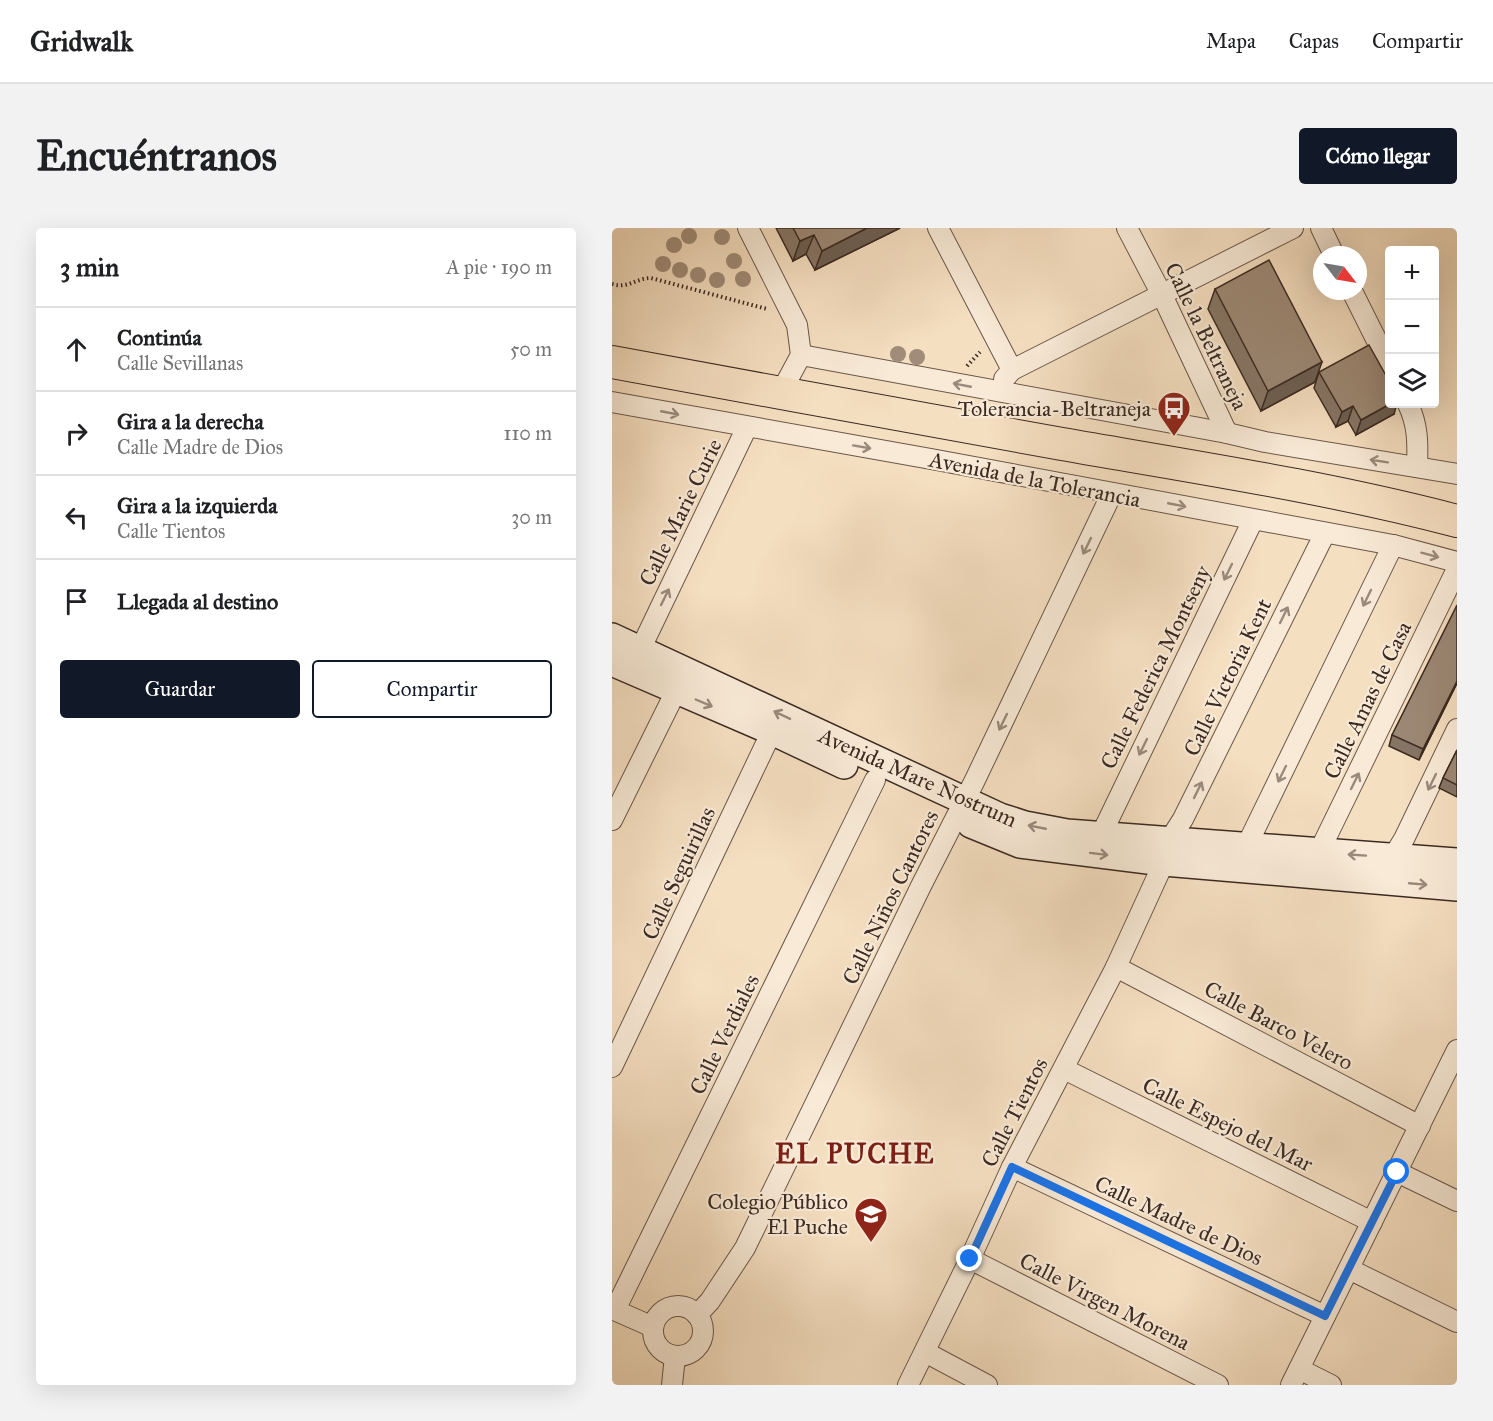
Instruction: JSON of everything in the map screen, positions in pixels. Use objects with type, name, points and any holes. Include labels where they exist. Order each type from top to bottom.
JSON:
[{"type":"main road","name":"Avenida de la Tolerancia","points":[[612,362],[1257,478],[1374,501],[1457,521]]},
{"type":"street","points":[[748,228],[797,325],[801,355],[780,394]]},
{"type":"street","points":[[938,228],[1012,370]]},
{"type":"street","name":"Calle la Beltraneja","points":[[1127,228],[1162,295],[1227,433]]},
{"type":"street","points":[[993,391],[1012,370],[1293,228]]},
{"type":"street","points":[[1321,228],[1330,246]]},
{"type":"street","points":[[1356,300],[1385,359]]},
{"type":"street","points":[[801,355],[1227,433],[1264,442],[1457,474]]},
{"type":"street","name":"Avenida de la Tolerancia","points":[[612,402],[1393,545],[1457,562]]},
{"type":"street","points":[[1410,408],[1415,419],[1418,438],[1417,467]]},
{"type":"street","name":"Calle Marie Curie","points":[[640,650],[747,427]]},
{"type":"street","name":"Calle Niños Cantores","points":[[697,1315],[710,1301],[745,1248],[921,886],[961,809],[1112,493]]},
{"type":"street","name":"Calle Federica Montseny","points":[[1101,835],[1253,519]]},
{"type":"street","name":"Calle Victoria Kent","points":[[1167,851],[1325,533]]},
{"type":"street","points":[[1246,847],[1393,545]]},
{"type":"street","name":"Calle Amas de Casa","points":[[1319,852],[1457,569]]},
{"type":"street","name":"Avenida Mare Nostrum","points":[[612,637],[961,809],[1020,844],[1167,851],[1457,887]]},
{"type":"street","name":"Avenida Mare Nostrum","points":[[612,662],[772,731],[875,780],[961,809],[1025,825],[1067,833],[1101,835],[1167,851],[1246,847],[1457,862]]},
{"type":"street","points":[[612,820],[676,691]]},
{"type":"street","points":[[1393,857],[1457,729]]},
{"type":"street","name":"Calle Seguirillas","points":[[612,1067],[772,731]]},
{"type":"street","name":"Calle Verdiales","points":[[614,1310],[875,780]]},
{"type":"street","name":"Calle Tientos","points":[[908,1385],[1012,1167],[1116,967],[1167,851]]},
{"type":"street","name":"Calle Barco Velero","points":[[1116,967],[1420,1126]]},
{"type":"street","points":[[1331,1385],[1295,1377],[1420,1126],[1450,1079],[1457,1050]]},
{"type":"street","name":"Calle Espejo del Mar","points":[[1064,1069],[1372,1222]]},
{"type":"street","name":"Calle Madre de Dios","points":[[1012,1167],[1325,1316]]},
{"type":"street","points":[[1397,1172],[1457,1201]]},
{"type":"street","name":"Calle Virgen Morena","points":[[970,1259],[1218,1385]]},
{"type":"street","points":[[1349,1269],[1457,1322]]},
{"type":"street","points":[[674,1306],[685,1307],[697,1315],[703,1326],[701,1341],[689,1353],[675,1356],[664,1352],[658,1346],[654,1338],[653,1327],[655,1320],[663,1311],[674,1306]]},
{"type":"street","points":[[614,1310],[653,1327]]},
{"type":"street","points":[[925,1352],[987,1385]]},
{"type":"street","points":[[672,1385],[675,1356]]},
{"type":"path","points":[[612,284],[629,285],[647,277],[771,310]]},
{"type":"building","points":[[793,228],[867,228],[822,251],[814,235],[800,241]]},
{"type":"building","points":[[1269,260],[1322,362],[1268,391],[1215,289]]},
{"type":"building","points":[[1369,345],[1385,374],[1385,407],[1361,420],[1353,406],[1342,412],[1319,372]]},
{"type":"building","points":[[1457,605],[1457,681],[1423,749],[1392,735]]},
{"type":"building","points":[[1457,750],[1457,785],[1443,778]]},
{"type":"place","name":"Tolerancia-Beltraneja","points":[[1174,437]]},
{"type":"place","name":"Colegio Público El Puche","points":[[871,1243]]},
{"type":"district","name":"EL PUCHE","points":[[855,1153]]},
{"type":"route","points":[[970,1259],[1012,1167],[1325,1316],[1397,1172]]}]
